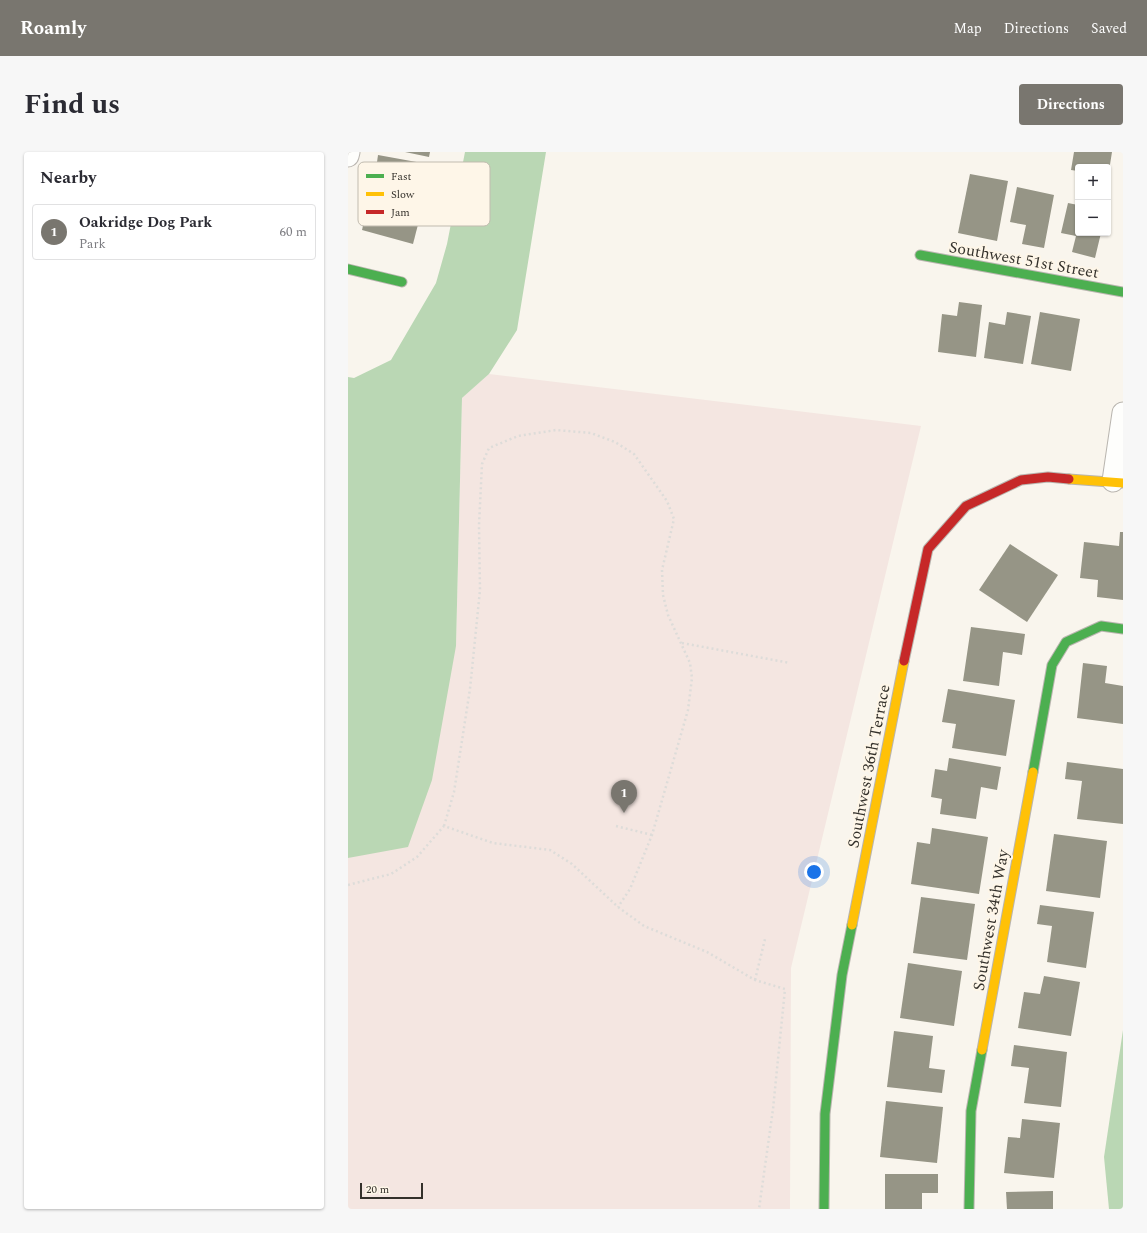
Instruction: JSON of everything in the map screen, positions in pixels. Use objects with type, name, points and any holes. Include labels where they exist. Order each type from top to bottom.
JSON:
[{"type":"street","points":[[348,156],[349,152]]},
{"type":"street","name":"Southwest 51st Street","points":[[920,255],[1123,292]]},
{"type":"street","points":[[348,269],[402,282]]},
{"type":"street","points":[[1118,482],[1123,413]]},
{"type":"street","name":"Southwest 36th Terrace","points":[[824,1209],[825,1114],[842,975],[912,618],[928,549],[966,506],[1021,480],[1048,477],[1118,482]]},
{"type":"street","name":"Southwest 34th Way","points":[[969,1209],[971,1111],[1052,665],[1066,642],[1101,626],[1123,628]]},
{"type":"path","points":[[348,885],[391,874],[417,857],[444,826],[454,792],[470,689],[480,590],[479,524],[482,464],[489,448],[518,436],[556,430],[591,433],[615,442],[634,454],[667,501],[674,519],[662,570],[663,595],[668,615],[690,663],[692,678],[688,710],[652,834],[630,890],[618,907]]},
{"type":"path","points":[[682,643],[790,663]]},
{"type":"path","points":[[444,826],[493,843],[550,850],[572,864],[618,907],[644,926],[707,952],[755,980],[785,989],[773,1109],[758,1209]]},
{"type":"path","points":[[616,826],[652,834]]},
{"type":"path","points":[[755,980],[765,939]]},
{"type":"shaded area","points":[[465,152],[546,152],[517,330],[489,374],[462,398],[456,646],[432,780],[408,847],[348,858],[348,377],[354,378],[391,360],[436,283],[451,226],[490,226],[490,162],[463,162]]},
{"type":"shaded area","points":[[489,374],[921,426],[791,968],[790,1209],[348,1209],[348,858],[355,856],[456,646],[462,398]]},
{"type":"shaded area","points":[[1123,1030],[1123,1209],[1109,1209],[1104,1157]]},
{"type":"building","points":[[405,152],[430,152],[429,157]]},
{"type":"building","points":[[1074,152],[1112,152],[1110,164],[1075,164],[1075,171],[1071,170]]},
{"type":"building","points":[[378,155],[416,162],[377,162]]},
{"type":"building","points":[[970,174],[1008,181],[997,241],[958,233]]},
{"type":"building","points":[[1017,187],[1054,195],[1044,248],[1022,244],[1026,225],[1010,222]]},
{"type":"building","points":[[1068,203],[1075,204],[1075,236],[1061,233]]},
{"type":"building","points":[[363,226],[418,226],[413,244],[362,230]]},
{"type":"building","points":[[1076,236],[1100,236],[1095,258],[1072,252]]},
{"type":"building","points":[[959,302],[982,305],[976,357],[938,352],[942,314],[957,316]]},
{"type":"building","points":[[1007,312],[1031,316],[1023,364],[984,358],[989,322],[1005,325]]},
{"type":"building","points":[[1040,312],[1080,319],[1071,371],[1031,364]]},
{"type":"building","points":[[1120,532],[1123,532],[1123,600],[1097,597],[1098,580],[1080,578],[1084,542],[1119,546]]},
{"type":"building","points":[[1010,544],[1058,575],[1027,622],[979,590]]},
{"type":"building","points":[[971,627],[1025,634],[1022,655],[1003,652],[999,686],[963,681]]},
{"type":"building","points":[[1083,663],[1107,666],[1105,683],[1123,686],[1123,724],[1077,718]]},
{"type":"building","points":[[948,689],[1015,700],[1006,756],[952,748],[956,724],[942,722]]},
{"type":"building","points":[[949,758],[1001,767],[997,790],[981,787],[976,819],[940,814],[942,799],[931,797],[935,769],[947,771]]},
{"type":"building","points":[[1067,762],[1123,769],[1123,824],[1077,819],[1082,781],[1065,779]]},
{"type":"building","points":[[932,828],[988,837],[979,894],[911,884],[917,842],[930,844]]},
{"type":"building","points":[[1054,834],[1107,841],[1100,898],[1046,891]]},
{"type":"building","points":[[921,897],[975,904],[967,960],[913,953]]},
{"type":"building","points":[[1040,905],[1094,912],[1086,968],[1047,962],[1052,926],[1037,924]]},
{"type":"building","points":[[908,963],[962,971],[954,1026],[900,1018]]},
{"type":"building","points":[[1044,976],[1080,982],[1071,1036],[1018,1028],[1024,992],[1040,994]]},
{"type":"building","points":[[894,1031],[933,1036],[929,1068],[945,1070],[942,1093],[887,1087]]},
{"type":"building","points":[[1014,1045],[1067,1052],[1061,1107],[1024,1103],[1029,1068],[1011,1066]]},
{"type":"building","points":[[886,1101],[943,1107],[937,1163],[880,1157]]},
{"type":"building","points":[[1022,1119],[1060,1123],[1054,1178],[1004,1173],[1008,1137],[1020,1138]]},
{"type":"building","points":[[885,1174],[938,1174],[938,1193],[922,1193],[922,1209],[885,1209]]},
{"type":"building","points":[[1053,1191],[1053,1209],[1007,1209],[1006,1192]]},
{"type":"traffic: fast","points":[[920,255],[1123,292]]},
{"type":"traffic: fast","points":[[348,269],[402,282]]},
{"type":"traffic: fast","points":[[1033,772],[1052,665],[1066,642],[1101,626],[1123,629]]},
{"type":"traffic: fast","points":[[824,1209],[825,1114],[842,975],[852,925]]},
{"type":"traffic: fast","points":[[969,1209],[971,1111],[982,1050]]},
{"type":"traffic: slow","points":[[1069,479],[1123,483]]},
{"type":"traffic: slow","points":[[852,925],[904,661]]},
{"type":"traffic: slow","points":[[982,1050],[1033,772]]},
{"type":"traffic: jam","points":[[904,661],[928,549],[966,506],[1021,480],[1048,477],[1069,479]]},
{"type":"place","name":"Oakridge Dog Park","points":[[624,813]]}]
